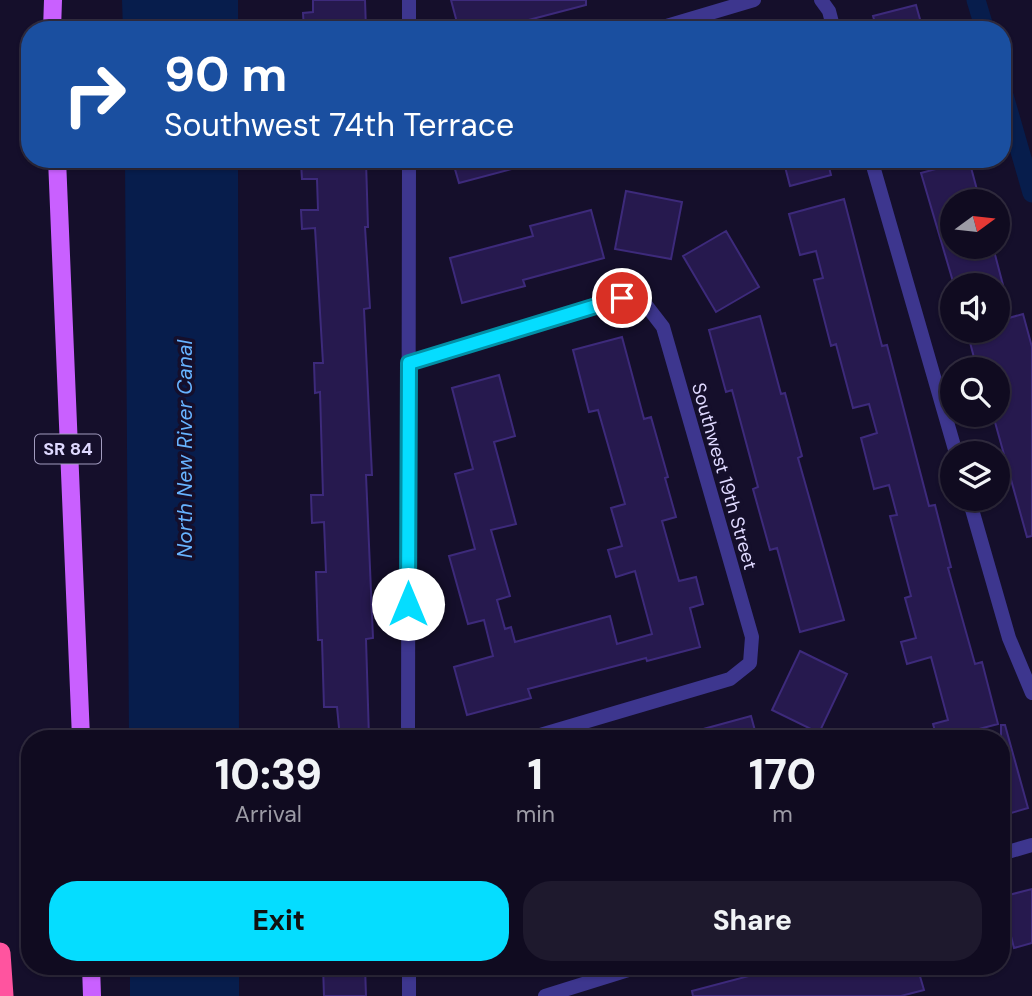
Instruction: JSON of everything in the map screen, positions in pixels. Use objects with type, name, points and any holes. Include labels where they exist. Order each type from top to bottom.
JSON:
[{"type":"highway","points":[[0,953],[3,996]]},
{"type":"main road","points":[[52,21],[53,0]]},
{"type":"main road","name":"SR 84","points":[[57,168],[81,730]]},
{"type":"main road","points":[[91,975],[92,996]]},
{"type":"street","points":[[409,0],[409,21]]},
{"type":"street","points":[[683,21],[754,0]]},
{"type":"street","points":[[821,0],[829,11],[832,21]]},
{"type":"street","points":[[408,730],[409,168]]},
{"type":"street","points":[[875,168],[953,441]]},
{"type":"street","name":"Southwest 19th Street","points":[[409,363],[622,298],[646,305],[663,327],[752,637],[750,663],[730,679],[557,730]]},
{"type":"street","points":[[972,511],[1009,638],[1032,693]]},
{"type":"street","points":[[1010,851],[1032,845]]},
{"type":"street","points":[[409,975],[409,996]]},
{"type":"street","points":[[545,996],[612,975]]},
{"type":"water","points":[[122,0],[238,0],[238,21],[123,21]]},
{"type":"water","name":"North New River Canal","points":[[125,168],[238,168],[239,730],[129,730]]},
{"type":"water","points":[[130,975],[239,975],[239,996],[130,996]]},
{"type":"building","points":[[313,0],[365,0],[366,21],[303,21],[303,13],[313,12]]},
{"type":"building","points":[[451,0],[586,0],[586,5],[525,21],[457,21]]},
{"type":"building","points":[[916,5],[920,21],[874,21],[873,16]]},
{"type":"building","points":[[301,168],[366,168],[368,227],[365,227],[370,308],[364,309],[372,475],[366,475],[373,638],[366,639],[369,730],[339,730],[337,707],[324,707],[316,572],[326,572],[324,522],[312,523],[311,495],[323,495],[320,392],[315,393],[314,363],[323,363],[315,228],[302,229],[301,210],[318,210],[317,179],[302,179]]},
{"type":"building","points":[[455,168],[516,168],[459,183]]},
{"type":"building","points":[[785,168],[829,168],[831,175],[790,186]]},
{"type":"building","points":[[939,168],[971,168],[977,189],[940,189],[940,237],[921,173]]},
{"type":"building","points":[[626,191],[682,202],[671,259],[615,249]]},
{"type":"building","points":[[844,199],[882,346],[887,345],[929,506],[935,505],[951,567],[948,568],[975,664],[982,662],[998,724],[975,730],[935,730],[933,724],[948,720],[931,657],[907,664],[901,642],[916,638],[905,598],[911,596],[890,516],[897,515],[889,485],[874,489],[861,438],[877,433],[869,404],[853,408],[836,344],[831,346],[814,280],[823,278],[816,251],[800,255],[789,214]]},
{"type":"building","points":[[591,210],[604,258],[523,280],[525,286],[462,303],[450,258],[533,236],[530,226]]},
{"type":"building","points":[[726,231],[759,287],[716,312],[683,256]]},
{"type":"building","points":[[946,259],[996,259],[1000,273],[950,273]]},
{"type":"building","points":[[1023,314],[1032,347],[1032,536],[1027,537],[1010,476],[1010,441],[1000,441],[996,427],[1010,427],[1010,357],[974,357],[970,343],[1010,343],[1010,318]]},
{"type":"building","points":[[760,316],[781,394],[785,393],[802,456],[798,458],[844,620],[800,632],[777,548],[770,550],[753,489],[758,487],[732,390],[726,392],[709,330]]},
{"type":"building","points":[[622,337],[644,419],[651,417],[668,477],[665,478],[676,517],[662,521],[679,581],[696,577],[703,604],[690,608],[700,647],[647,661],[646,658],[528,689],[531,698],[467,715],[454,667],[493,656],[484,620],[468,624],[449,556],[475,549],[455,474],[473,469],[452,388],[499,375],[515,436],[494,442],[516,524],[491,530],[510,596],[497,600],[505,629],[511,627],[515,642],[610,616],[617,644],[652,634],[635,571],[616,577],[608,550],[622,546],[611,508],[625,504],[598,410],[589,412],[573,350]]},
{"type":"building","points":[[800,651],[847,674],[820,730],[813,730],[772,710]]},
{"type":"building","points":[[751,716],[755,730],[700,730]]},
{"type":"building","points":[[1010,743],[1028,808],[1010,813]]},
{"type":"building","points":[[1032,889],[1032,943],[1014,948],[1010,932],[1010,895]]},
{"type":"building","points":[[323,975],[365,975],[366,996],[324,996]]},
{"type":"building","points":[[753,975],[920,975],[924,990],[901,996],[693,996],[692,991]]},
{"type":"waterway","points":[[976,0],[982,21]]},
{"type":"waterway","points":[[1011,120],[1032,193]]},
{"type":"route","points":[[408,604],[409,363],[622,298]]}]
